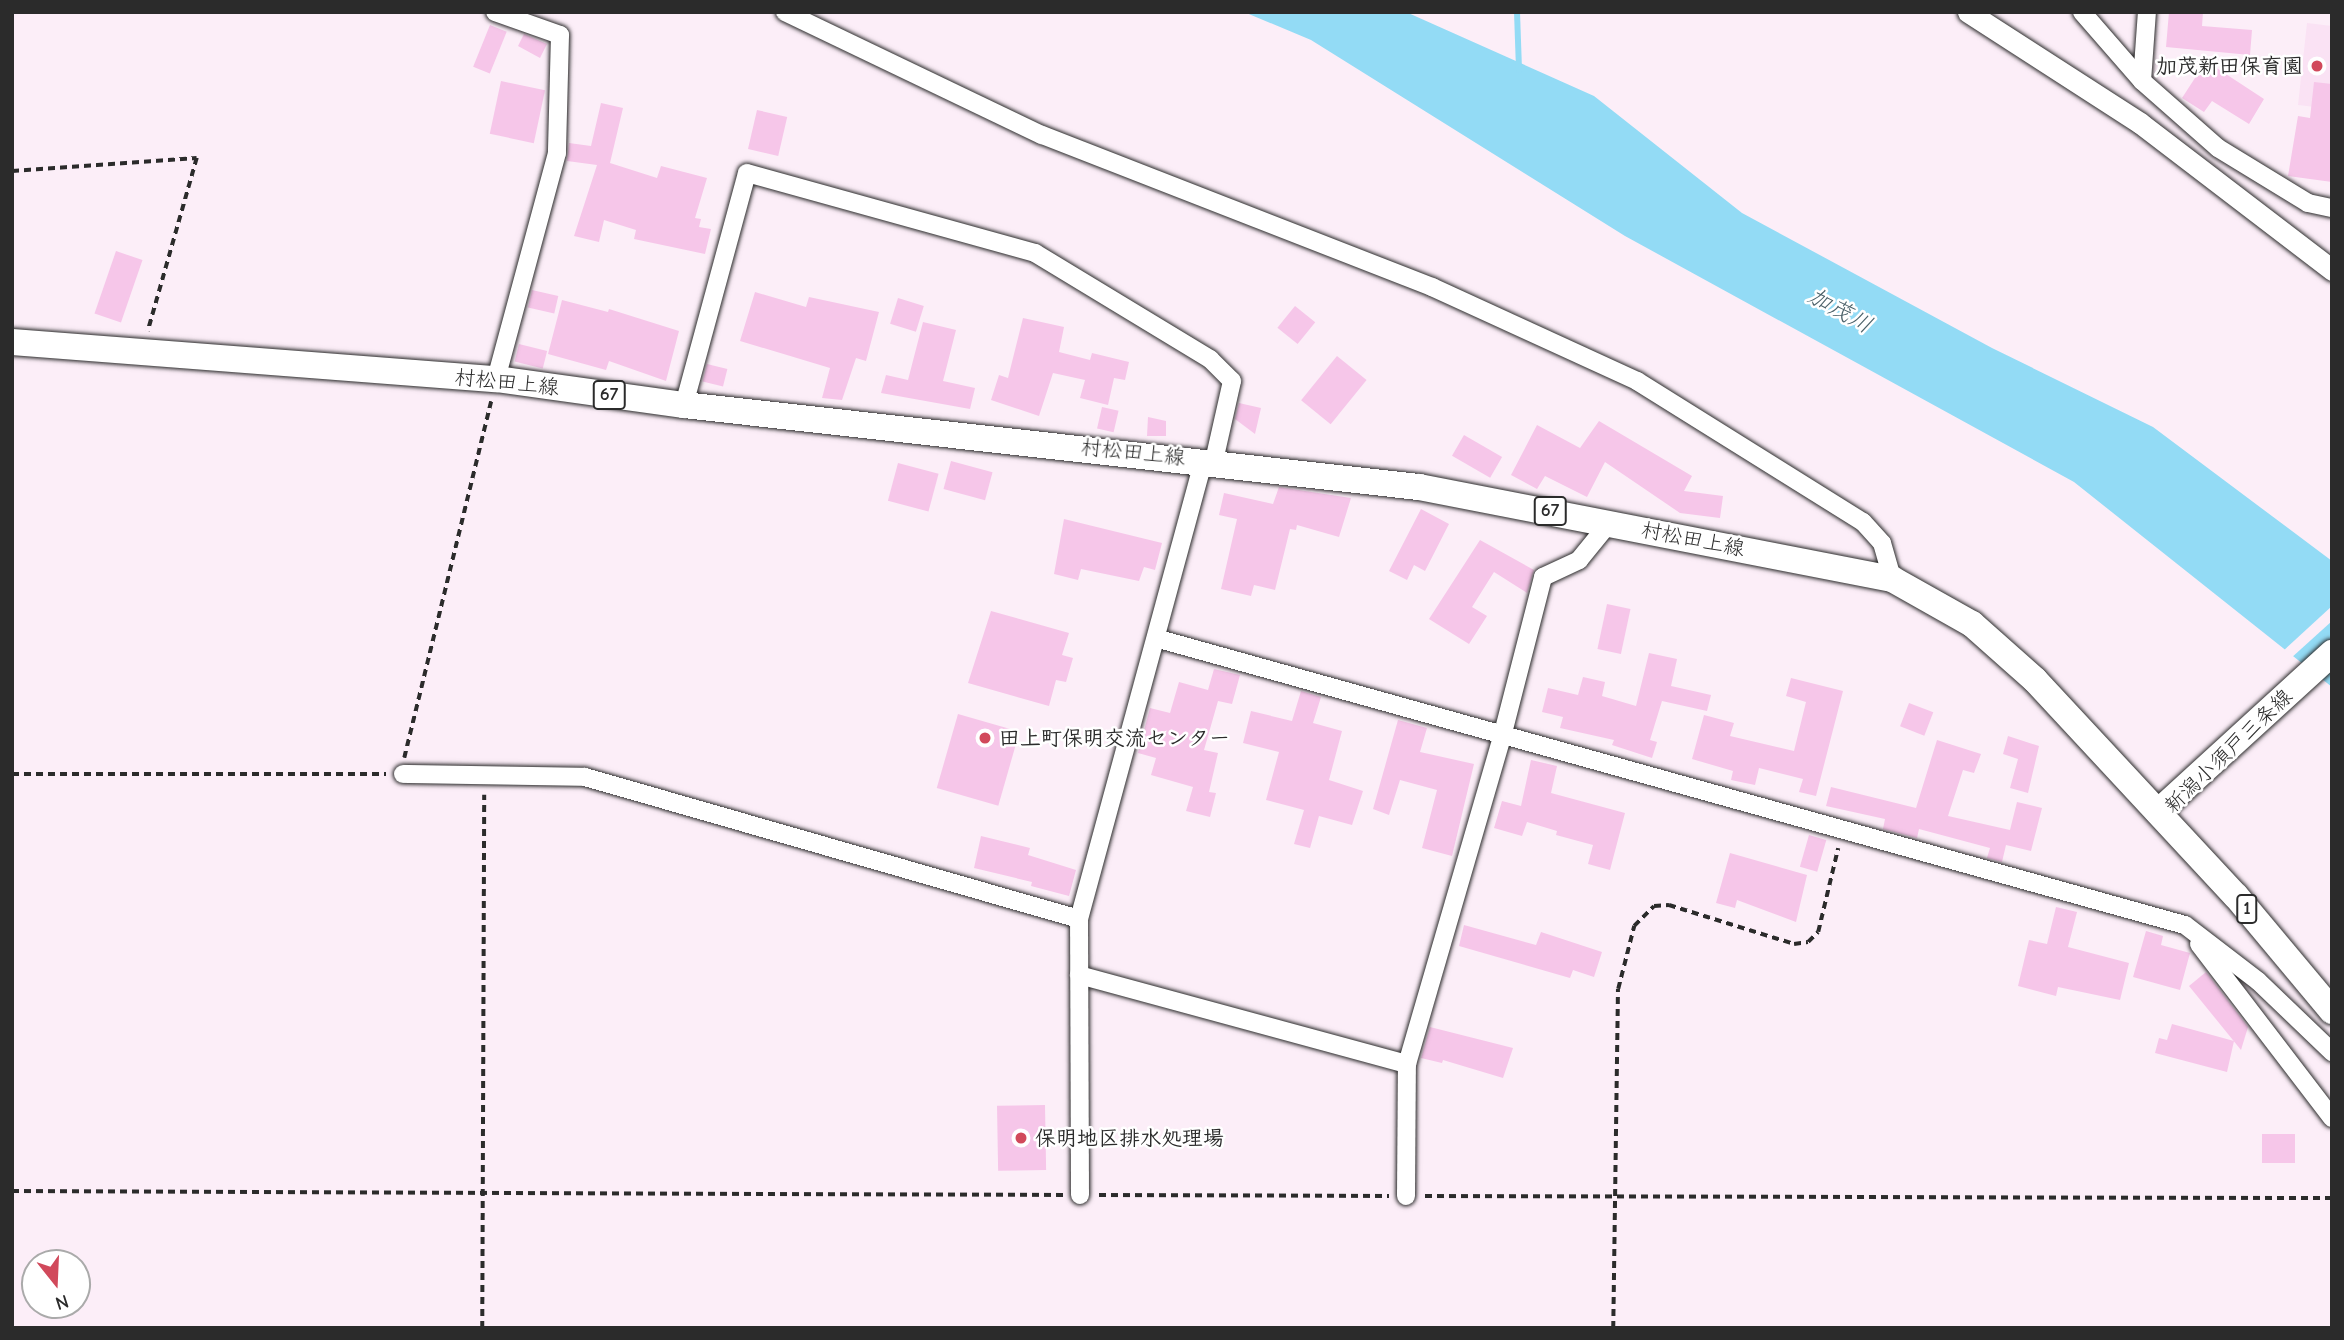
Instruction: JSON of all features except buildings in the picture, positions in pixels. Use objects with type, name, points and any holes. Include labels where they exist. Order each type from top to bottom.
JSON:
[{"type":"main road","name":"村松田上線","points":[[12,342],[141,354],[496,379],[684,405],[1209,460],[1419,486],[1892,579],[1972,624],[2035,680],[2158,812]]},
{"type":"main road","name":"新潟小須戸三条線","points":[[2332,653],[2158,812],[2236,896],[2332,1011]]},
{"type":"street","points":[[495,12],[560,35],[557,153],[496,379]]},
{"type":"street","points":[[785,12],[1042,135],[1432,287],[1637,381],[1863,522],[1882,542],[1892,579]]},
{"type":"street","points":[[1968,12],[2140,123],[2332,270]]},
{"type":"street","points":[[2082,12],[2142,81],[2218,148],[2308,203],[2332,208]]},
{"type":"street","points":[[2142,81],[2147,12]]},
{"type":"street","points":[[684,405],[747,173],[1035,253],[1210,359],[1232,381],[1079,919],[1080,1195]]},
{"type":"street","points":[[1406,1196],[1407,1064],[1503,733],[1543,577],[1579,560],[1610,522]]},
{"type":"street","points":[[1158,639],[2185,925],[2258,981],[2332,1052]]},
{"type":"street","points":[[403,774],[585,777],[1079,919]]},
{"type":"street","points":[[2185,925],[2332,1118]]},
{"type":"street","points":[[1079,975],[1407,1064]]},
{"type":"path","points":[[12,171],[197,158],[141,354]]},
{"type":"path","points":[[12,774],[403,774],[405,742],[496,379]]},
{"type":"path","points":[[482,1328],[484,775]]},
{"type":"path","points":[[1613,1328],[1618,989],[1634,926],[1654,906],[1669,905],[1794,944],[1808,942],[1818,932],[1842,831]]},
{"type":"path","points":[[12,1191],[1614,1199],[2332,1198]]},
{"type":"shaded area","name":"加茂新田保育園","points":[[2307,23],[2332,26],[2332,109],[2298,105]]},
{"type":"water","name":"加茂川","points":[[1244,12],[1406,12],[1594,96],[1742,213],[1992,348],[2153,427],[2332,561],[2332,687],[2074,482],[1625,236],[1311,40]]},
{"type":"pier","points":[[2332,606],[2332,621],[2290,659],[2282,652]]},
{"type":"waterway","points":[[1517,12],[1519,70]]},
{"type":"place","name":"加茂新田保育園","points":[[2317,66]]},
{"type":"place","name":"田上町保明交流センター","points":[[985,738]]},
{"type":"place","name":"保明地区排水処理場","points":[[1021,1138]]}]
